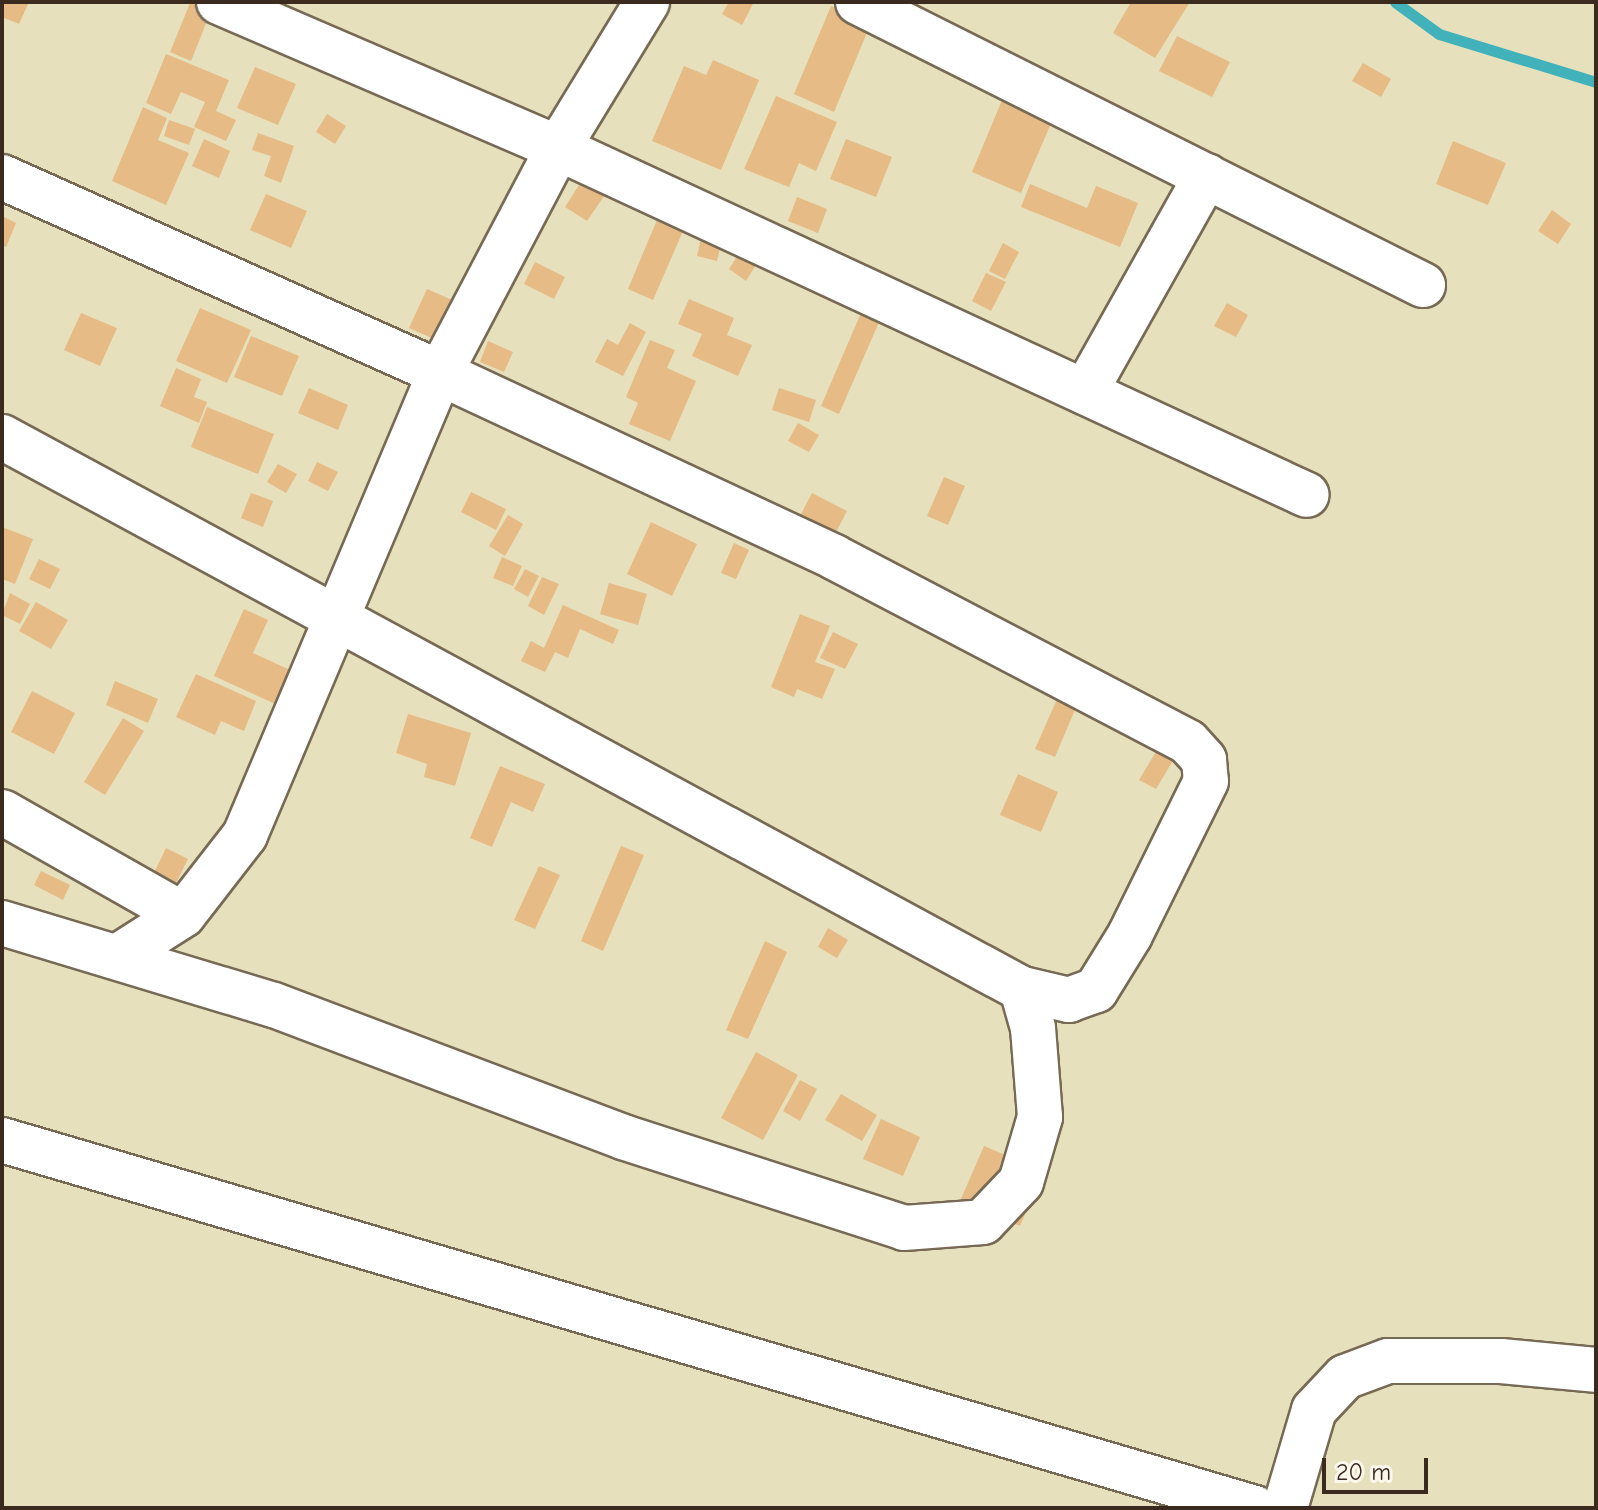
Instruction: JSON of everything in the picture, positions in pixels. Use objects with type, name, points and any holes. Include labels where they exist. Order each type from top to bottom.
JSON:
[{"type":"street","points":[[219,2],[558,148],[1307,495]]},
{"type":"street","points":[[117,957],[183,915],[245,835],[340,617],[440,373],[558,148],[647,2]]},
{"type":"street","points":[[858,2],[1423,285]]},
{"type":"street","points":[[1085,392],[1206,176]]},
{"type":"street","points":[[2,177],[440,373],[834,557],[1188,742],[1204,760],[1206,781],[1130,935],[1096,990],[1069,1000],[1022,989],[340,617],[2,437]]},
{"type":"street","points":[[2,812],[183,915]]},
{"type":"street","points":[[2,923],[274,1005],[623,1137],[904,1228],[983,1222],[1021,1182],[1040,1117],[1033,1028],[1022,989]]},
{"type":"street","points":[[2,1140],[1255,1508]]},
{"type":"street","points":[[1285,1508],[1314,1410],[1345,1377],[1388,1361],[1501,1361],[1596,1370]]},
{"type":"building","points":[[2,2],[29,2],[19,24],[2,17]]},
{"type":"building","points":[[729,2],[754,2],[742,25],[722,14]]},
{"type":"building","points":[[1131,2],[1190,2],[1155,58],[1113,33]]},
{"type":"building","points":[[190,3],[211,11],[191,61],[170,52]]},
{"type":"building","points":[[831,6],[871,23],[834,112],[794,94]]},
{"type":"building","points":[[1177,36],[1230,62],[1212,97],[1159,71]]},
{"type":"building","points":[[166,54],[229,80],[216,111],[236,120],[226,141],[194,127],[205,102],[181,92],[171,114],[146,103]]},
{"type":"building","points":[[713,60],[759,80],[721,170],[652,141],[684,66],[706,75]]},
{"type":"building","points":[[1363,63],[1391,79],[1381,97],[1352,81]]},
{"type":"building","points":[[255,67],[296,84],[278,125],[237,108]]},
{"type":"building","points":[[776,96],[837,122],[816,171],[799,163],[789,187],[744,169]]},
{"type":"building","points":[[1003,98],[1053,119],[1021,193],[972,172]]},
{"type":"building","points":[[143,107],[167,118],[158,140],[189,153],[166,205],[112,181]]},
{"type":"building","points":[[327,114],[346,126],[335,144],[316,132]]},
{"type":"building","points":[[169,120],[195,129],[189,145],[164,136]]},
{"type":"building","points":[[258,133],[294,146],[281,183],[264,176],[271,156],[252,150]]},
{"type":"building","points":[[204,139],[230,151],[219,178],[192,166]]},
{"type":"building","points":[[846,139],[892,157],[876,197],[830,179]]},
{"type":"building","points":[[1453,141],[1506,163],[1488,205],[1436,184]]},
{"type":"building","points":[[586,174],[609,189],[587,221],[565,207]]},
{"type":"building","points":[[1030,184],[1087,208],[1096,186],[1138,203],[1120,247],[1021,207]]},
{"type":"building","points":[[266,194],[307,211],[291,248],[250,230]]},
{"type":"building","points":[[797,197],[827,209],[818,233],[788,221]]},
{"type":"building","points":[[1552,210],[1571,224],[1558,244],[1538,231]]},
{"type":"building","points":[[2,216],[16,223],[6,247],[2,245]]},
{"type":"building","points":[[657,220],[683,231],[653,300],[628,289]]},
{"type":"building","points":[[702,234],[722,240],[717,261],[697,256]]},
{"type":"building","points":[[1003,243],[1019,252],[1005,279],[989,271]]},
{"type":"building","points":[[742,249],[759,260],[746,281],[729,269]]},
{"type":"building","points":[[535,262],[565,277],[554,299],[524,284]]},
{"type":"building","points":[[986,273],[1006,282],[991,311],[972,301]]},
{"type":"building","points":[[427,289],[452,300],[434,339],[409,328]]},
{"type":"building","points":[[689,299],[734,318],[727,335],[752,345],[738,376],[692,356],[702,334],[678,324]]},
{"type":"building","points":[[1227,303],[1248,315],[1236,337],[1214,326]]},
{"type":"building","points":[[864,306],[883,313],[839,414],[821,406]]},
{"type":"building","points":[[200,308],[251,330],[227,383],[176,361]]},
{"type":"building","points":[[81,313],[117,328],[100,366],[64,350]]},
{"type":"building","points":[[630,323],[646,332],[623,376],[595,362],[607,339],[618,345]]},
{"type":"building","points":[[251,336],[299,356],[282,396],[234,377]]},
{"type":"building","points":[[650,340],[675,350],[667,368],[696,381],[670,441],[629,424],[638,403],[626,397]]},
{"type":"building","points":[[488,341],[513,352],[504,372],[480,362]]},
{"type":"building","points":[[176,368],[201,379],[194,397],[207,402],[199,423],[160,406]]},
{"type":"building","points":[[309,388],[348,405],[338,430],[298,413]]},
{"type":"building","points":[[779,388],[816,400],[809,422],[772,410]]},
{"type":"building","points":[[207,407],[274,434],[258,474],[191,447]]},
{"type":"building","points":[[798,423],[819,435],[809,452],[788,441]]},
{"type":"building","points":[[317,462],[338,472],[328,491],[308,481]]},
{"type":"building","points":[[278,464],[297,474],[286,493],[267,482]]},
{"type":"building","points":[[944,477],[965,486],[948,525],[927,516]]},
{"type":"building","points":[[471,492],[506,509],[496,530],[461,512]]},
{"type":"building","points":[[251,493],[273,501],[263,527],[241,518]]},
{"type":"building","points":[[812,493],[847,511],[835,534],[800,516]]},
{"type":"building","points":[[508,515],[523,524],[505,556],[489,546]]},
{"type":"building","points":[[651,522],[697,544],[672,596],[627,574]]},
{"type":"building","points":[[2,527],[33,539],[15,584],[2,579]]},
{"type":"building","points":[[734,543],[749,550],[736,579],[721,573]]},
{"type":"building","points":[[502,557],[522,566],[513,586],[493,578]]},
{"type":"building","points":[[39,559],[60,569],[50,589],[29,579]]},
{"type":"building","points":[[525,569],[539,576],[528,597],[514,589]]},
{"type":"building","points":[[542,577],[559,584],[544,615],[528,606]]},
{"type":"building","points":[[609,583],[647,594],[638,625],[600,614]]},
{"type":"building","points":[[10,593],[30,604],[20,624],[2,615]]},
{"type":"building","points":[[36,602],[68,620],[51,649],[19,631]]},
{"type":"building","points":[[563,605],[619,630],[613,644],[580,629],[568,658],[555,652],[545,672],[521,661],[531,641],[544,648]]},
{"type":"building","points":[[244,609],[268,620],[253,653],[299,674],[284,708],[214,676]]},
{"type":"building","points":[[800,614],[830,626],[815,662],[835,669],[822,699],[797,689],[794,697],[771,687]]},
{"type":"building","points":[[833,632],[858,644],[845,669],[820,658]]},
{"type":"building","points":[[196,674],[256,701],[244,731],[221,721],[215,735],[176,717]]},
{"type":"building","points":[[115,681],[158,699],[148,723],[106,705]]},
{"type":"building","points":[[32,691],[75,713],[54,754],[11,732]]},
{"type":"building","points":[[1058,697],[1077,705],[1055,757],[1035,749]]},
{"type":"building","points":[[408,714],[471,733],[455,786],[424,777],[427,764],[396,753]]},
{"type":"building","points":[[123,718],[144,731],[105,795],[84,782]]},
{"type":"building","points":[[1157,750],[1174,759],[1156,789],[1139,780]]},
{"type":"building","points":[[500,766],[545,784],[533,812],[511,802],[492,847],[470,838]]},
{"type":"building","points":[[1018,774],[1058,792],[1041,832],[1000,815]]},
{"type":"building","points":[[621,846],[644,855],[603,951],[581,941]]},
{"type":"building","points":[[166,848],[188,859],[176,883],[154,873]]},
{"type":"building","points":[[539,866],[560,875],[535,929],[514,920]]},
{"type":"building","points":[[41,871],[70,885],[63,900],[34,885]]},
{"type":"building","points":[[828,928],[848,940],[837,958],[818,947]]},
{"type":"building","points":[[765,941],[787,952],[748,1039],[726,1030]]},
{"type":"building","points":[[756,1052],[798,1075],[763,1140],[721,1118]]},
{"type":"building","points":[[800,1080],[817,1089],[800,1121],[783,1111]]},
{"type":"building","points":[[841,1094],[877,1115],[862,1141],[825,1120]]},
{"type":"building","points":[[881,1119],[920,1137],[903,1176],[863,1159]]},
{"type":"building","points":[[984,1146],[1043,1171],[1020,1226],[960,1201]]},
{"type":"waterway","points":[[1395,2],[1439,34],[1596,82]]}]
